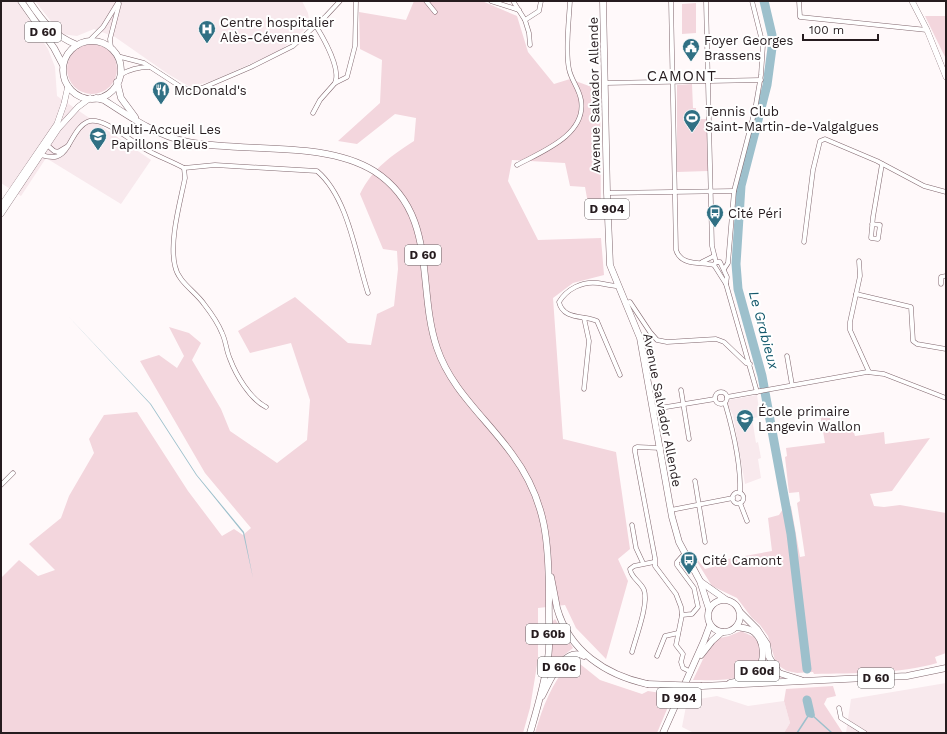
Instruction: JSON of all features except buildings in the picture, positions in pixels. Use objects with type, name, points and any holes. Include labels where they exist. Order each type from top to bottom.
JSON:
[{"type":"main road","name":"D 60","points":[[21,1],[54,48],[63,65]]},
{"type":"main road","name":"D 60","points":[[29,1],[41,19],[51,30],[62,39],[77,45]]},
{"type":"main road","name":"Avenue Salvador Allende","points":[[603,1],[610,265],[640,338],[671,510],[679,542],[700,581],[709,609]]},
{"type":"main road","points":[[912,1],[927,30],[946,77]]},
{"type":"main road","points":[[1,206],[46,144],[69,116],[78,107],[93,98],[109,93],[117,82],[120,75],[120,65],[111,48],[104,44],[90,41],[77,45],[68,54],[63,65],[63,72],[68,86],[74,92],[93,98]]},
{"type":"main road","name":"D 60","points":[[117,82],[121,98],[128,110],[139,121]]},
{"type":"main road","points":[[1,214],[42,155],[64,104],[68,86]]},
{"type":"main road","name":"D 60","points":[[93,98],[104,100],[157,132],[188,142],[336,156],[357,162],[375,172],[394,186],[414,217],[421,242],[432,332],[442,363],[451,378],[526,472],[543,517],[548,542],[549,566],[562,620],[581,650],[590,659],[614,674],[647,684],[702,686],[907,676],[946,668]]},
{"type":"main road","name":"D 60b","points":[[530,733],[540,701],[548,658],[549,566]]},
{"type":"main road","name":"Avenue Salvador Allende","points":[[700,581],[725,599]]},
{"type":"main road","points":[[740,612],[739,623],[736,627],[732,630],[722,632],[710,625],[707,614],[715,602],[725,599],[735,603],[740,612],[758,629],[767,644],[769,657],[779,673],[805,682]]},
{"type":"main road","name":"D 904","points":[[663,733],[695,663],[710,625]]},
{"type":"main road","name":"D 60d","points":[[717,686],[749,677],[758,670],[763,657],[762,643],[755,632],[736,627]]},
{"type":"main road","name":"D 904","points":[[695,663],[712,641],[722,632]]},
{"type":"main road","name":"D 60c","points":[[540,701],[553,677],[568,657],[579,653],[590,659]]},
{"type":"street","points":[[90,41],[103,27],[119,1]]},
{"type":"street","points":[[111,48],[110,39],[119,1]]},
{"type":"street","points":[[116,56],[144,63],[181,87],[191,90],[202,88],[230,77],[293,46],[316,26],[340,1]]},
{"type":"street","points":[[313,113],[320,100],[335,84],[347,77],[355,46],[356,1]]},
{"type":"street","points":[[426,1],[435,12]]},
{"type":"street","points":[[491,1],[519,10]]},
{"type":"street","points":[[513,1],[525,20],[529,32],[530,45]]},
{"type":"street","points":[[525,20],[539,11],[542,1]]},
{"type":"street","points":[[517,165],[563,138],[575,127],[581,114],[582,107],[580,94],[569,71],[568,64],[570,1]]},
{"type":"street","points":[[671,1],[676,250],[678,257],[683,262],[717,263],[724,269],[727,277],[726,284]]},
{"type":"street","points":[[706,1],[714,256],[726,284],[758,392]]},
{"type":"street","points":[[724,269],[728,263],[734,191],[756,110],[760,80],[763,45],[752,1]]},
{"type":"street","points":[[799,1],[800,16],[927,30]]},
{"type":"street","points":[[316,26],[332,59],[336,72],[335,84]]},
{"type":"street","points":[[120,75],[132,68],[150,67]]},
{"type":"street","points":[[605,83],[760,80]]},
{"type":"street","points":[[42,155],[54,158],[60,155],[80,128],[87,122],[95,120],[114,128],[145,150],[184,168],[215,165],[317,171],[327,180],[344,212],[368,293]]},
{"type":"street","points":[[804,242],[813,170],[820,141],[825,138],[882,164],[924,186],[946,192]]},
{"type":"street","points":[[46,144],[54,151],[58,152],[68,146]]},
{"type":"street","points":[[872,224],[882,164]]},
{"type":"street","points":[[184,168],[186,178],[173,248],[174,266],[179,276],[204,304],[222,332],[227,345],[229,358],[243,383],[258,401],[266,407]]},
{"type":"street","points":[[607,193],[734,191]]},
{"type":"street","points":[[717,263],[728,254]]},
{"type":"street","points":[[702,262],[714,256]]},
{"type":"street","points":[[859,261],[860,276],[850,322],[850,330],[869,372]]},
{"type":"street","points":[[941,284],[941,277],[946,276]]},
{"type":"street","points":[[618,286],[596,283],[576,286],[564,295],[559,302],[560,308],[566,313],[597,321],[620,375]]},
{"type":"street","points":[[856,294],[911,307],[913,341],[917,344],[946,349]]},
{"type":"street","points":[[625,302],[630,302],[657,340],[667,342],[716,339],[724,342],[746,363],[750,364]]},
{"type":"street","points":[[584,318],[589,340],[584,389]]},
{"type":"street","points":[[787,356],[792,386]]},
{"type":"street","points":[[727,397],[869,372],[896,378],[946,398]]},
{"type":"street","points":[[681,390],[689,439]]},
{"type":"street","points":[[714,399],[716,393],[720,392],[724,392],[727,397]]},
{"type":"street","points":[[727,397],[724,403],[737,458],[740,493],[745,499],[740,503]]},
{"type":"street","points":[[654,409],[714,399]]},
{"type":"street","points":[[714,399],[718,404],[724,403]]},
{"type":"street","points":[[661,448],[635,448],[655,558],[654,562],[655,566],[676,594],[682,615],[676,645],[683,654],[681,662],[683,668],[691,672]]},
{"type":"street","points":[[1,485],[13,473]]},
{"type":"street","points":[[695,481],[705,542]]},
{"type":"street","points":[[671,510],[733,498],[735,494],[740,493]]},
{"type":"street","points":[[733,498],[735,502],[740,503]]},
{"type":"street","points":[[740,503],[747,521]]},
{"type":"street","points":[[632,525],[636,548],[643,564]]},
{"type":"street","points":[[682,615],[692,614],[698,607],[694,588],[677,565],[679,557],[684,553]]},
{"type":"street","points":[[632,652],[645,598],[642,587],[631,573],[630,569],[634,566],[654,562]]},
{"type":"street","points":[[657,656],[665,636],[670,633],[678,633]]},
{"type":"street","points":[[839,708],[841,718],[865,733]]},
{"type":"shaded area","points":[[1,1],[17,1],[48,49],[55,67],[57,96],[151,160],[121,204],[46,158],[21,196],[1,183]]},
{"type":"shaded area","name":"Centre hospitalier Alès-Cévennes","points":[[35,1],[302,1],[308,13],[310,25],[280,51],[212,81],[190,87],[168,74],[115,37],[94,29],[77,36],[61,34]]},
{"type":"shaded area","points":[[414,1],[482,1],[517,16],[528,52],[554,84],[570,79],[600,90],[601,218],[591,220],[585,187],[570,186],[565,163],[512,160],[508,181],[538,240],[601,238],[604,275],[573,283],[553,298],[563,439],[616,452],[630,549],[618,559],[628,581],[606,659],[576,628],[565,605],[538,608],[538,659],[530,708],[523,733],[1,733],[1,578],[19,560],[38,576],[55,570],[29,544],[61,518],[69,496],[94,453],[89,439],[104,415],[137,412],[188,491],[222,536],[234,529],[243,535],[251,528],[205,473],[140,361],[159,355],[177,368],[184,356],[169,327],[189,333],[201,343],[192,360],[221,409],[230,431],[277,463],[307,440],[310,400],[291,343],[250,353],[238,331],[295,297],[348,343],[371,345],[377,314],[394,306],[398,269],[397,251],[383,249],[360,194],[365,185],[383,163],[414,141],[416,118],[395,114],[357,144],[338,141],[380,103],[382,60],[360,49],[359,12],[406,20]]},
{"type":"shaded area","points":[[696,3],[696,33],[682,34],[682,4]]},
{"type":"shaded area","points":[[925,16],[946,16],[946,59]]},
{"type":"shaded area","points":[[87,44],[97,44],[110,51],[117,64],[117,74],[110,87],[97,94],[87,94],[78,90],[71,83],[67,74],[67,64],[71,55],[78,48]]},
{"type":"shaded area","name":"Tennis Club Saint-Martin-de-Valgalgues","points":[[692,84],[693,108],[696,108],[696,119],[707,119],[708,171],[677,172],[677,85]]},
{"type":"shaded area","name":"École primaire Langevin Wallon","points":[[757,395],[760,417],[752,418],[756,443],[758,442],[761,458],[758,459],[761,478],[745,484],[733,415],[727,404],[729,400]]},
{"type":"shaded area","points":[[819,408],[828,408],[831,423],[851,423],[855,436],[884,432],[885,444],[930,438],[892,491],[870,494],[874,506],[884,507],[900,505],[946,513],[946,653],[935,657],[937,663],[923,667],[876,672],[814,674],[813,672],[797,673],[787,671],[779,666],[775,660],[768,636],[760,625],[752,618],[737,598],[712,586],[691,552],[705,569],[727,563],[728,559],[772,551],[768,518],[779,515],[783,509],[791,506],[800,557],[805,556],[797,503],[800,501],[799,492],[789,493],[785,457],[787,456],[786,448],[825,443]]},
{"type":"shaded area","points":[[555,619],[573,648],[564,655],[550,673],[553,621]]},
{"type":"shaded area","points":[[741,631],[754,637],[758,644],[760,657],[757,666],[750,672],[732,679],[693,680],[704,657],[716,641],[720,638]]},
{"type":"shaded area","points":[[767,661],[773,672],[782,678],[751,680],[762,670]]},
{"type":"shaded area","points":[[569,663],[580,664],[600,680],[642,694],[648,691],[673,695],[657,733],[535,733],[548,696],[557,679]]},
{"type":"shaded area","points":[[946,683],[946,733],[846,733],[851,699]]},
{"type":"shaded area","points":[[833,686],[836,696],[827,698],[824,704],[843,733],[784,733],[790,723],[784,701],[786,689]]},
{"type":"shaded area","points":[[717,696],[748,706],[784,701],[790,723],[784,733],[694,733],[682,727],[687,701]]},
{"type":"water","points":[[68,316],[151,404],[197,475],[244,532],[253,578],[243,533],[196,475],[150,404]]},
{"type":"waterway","name":"Le Grabieux","points":[[764,1],[772,35],[772,48],[767,85],[741,186],[736,264],[738,289],[762,376],[791,534],[807,669]]},
{"type":"waterway","name":"Le Grabieux","points":[[807,700],[810,713]]},
{"type":"waterway","points":[[797,733],[810,713]]},
{"type":"waterway","points":[[812,715],[832,733]]},
{"type":"place","name":"Centre hospitalier Alès-Cévennes","points":[[207,44]]},
{"type":"place","name":"Foyer Georges Brassens","points":[[691,62]]},
{"type":"place","name":"McDonald's","points":[[161,105]]},
{"type":"place","name":"Tennis Club Saint-Martin-de-Valgalgues","points":[[692,133]]},
{"type":"place","name":"Multi-Accueil Les Papillons Bleus","points":[[98,151]]},
{"type":"place","name":"Cité Péri","points":[[715,228]]},
{"type":"place","name":"École primaire Langevin Wallon","points":[[745,433]]},
{"type":"place","name":"Cité Camont","points":[[689,575]]},
{"type":"district","name":"CAMONT","points":[[682,76]]}]
